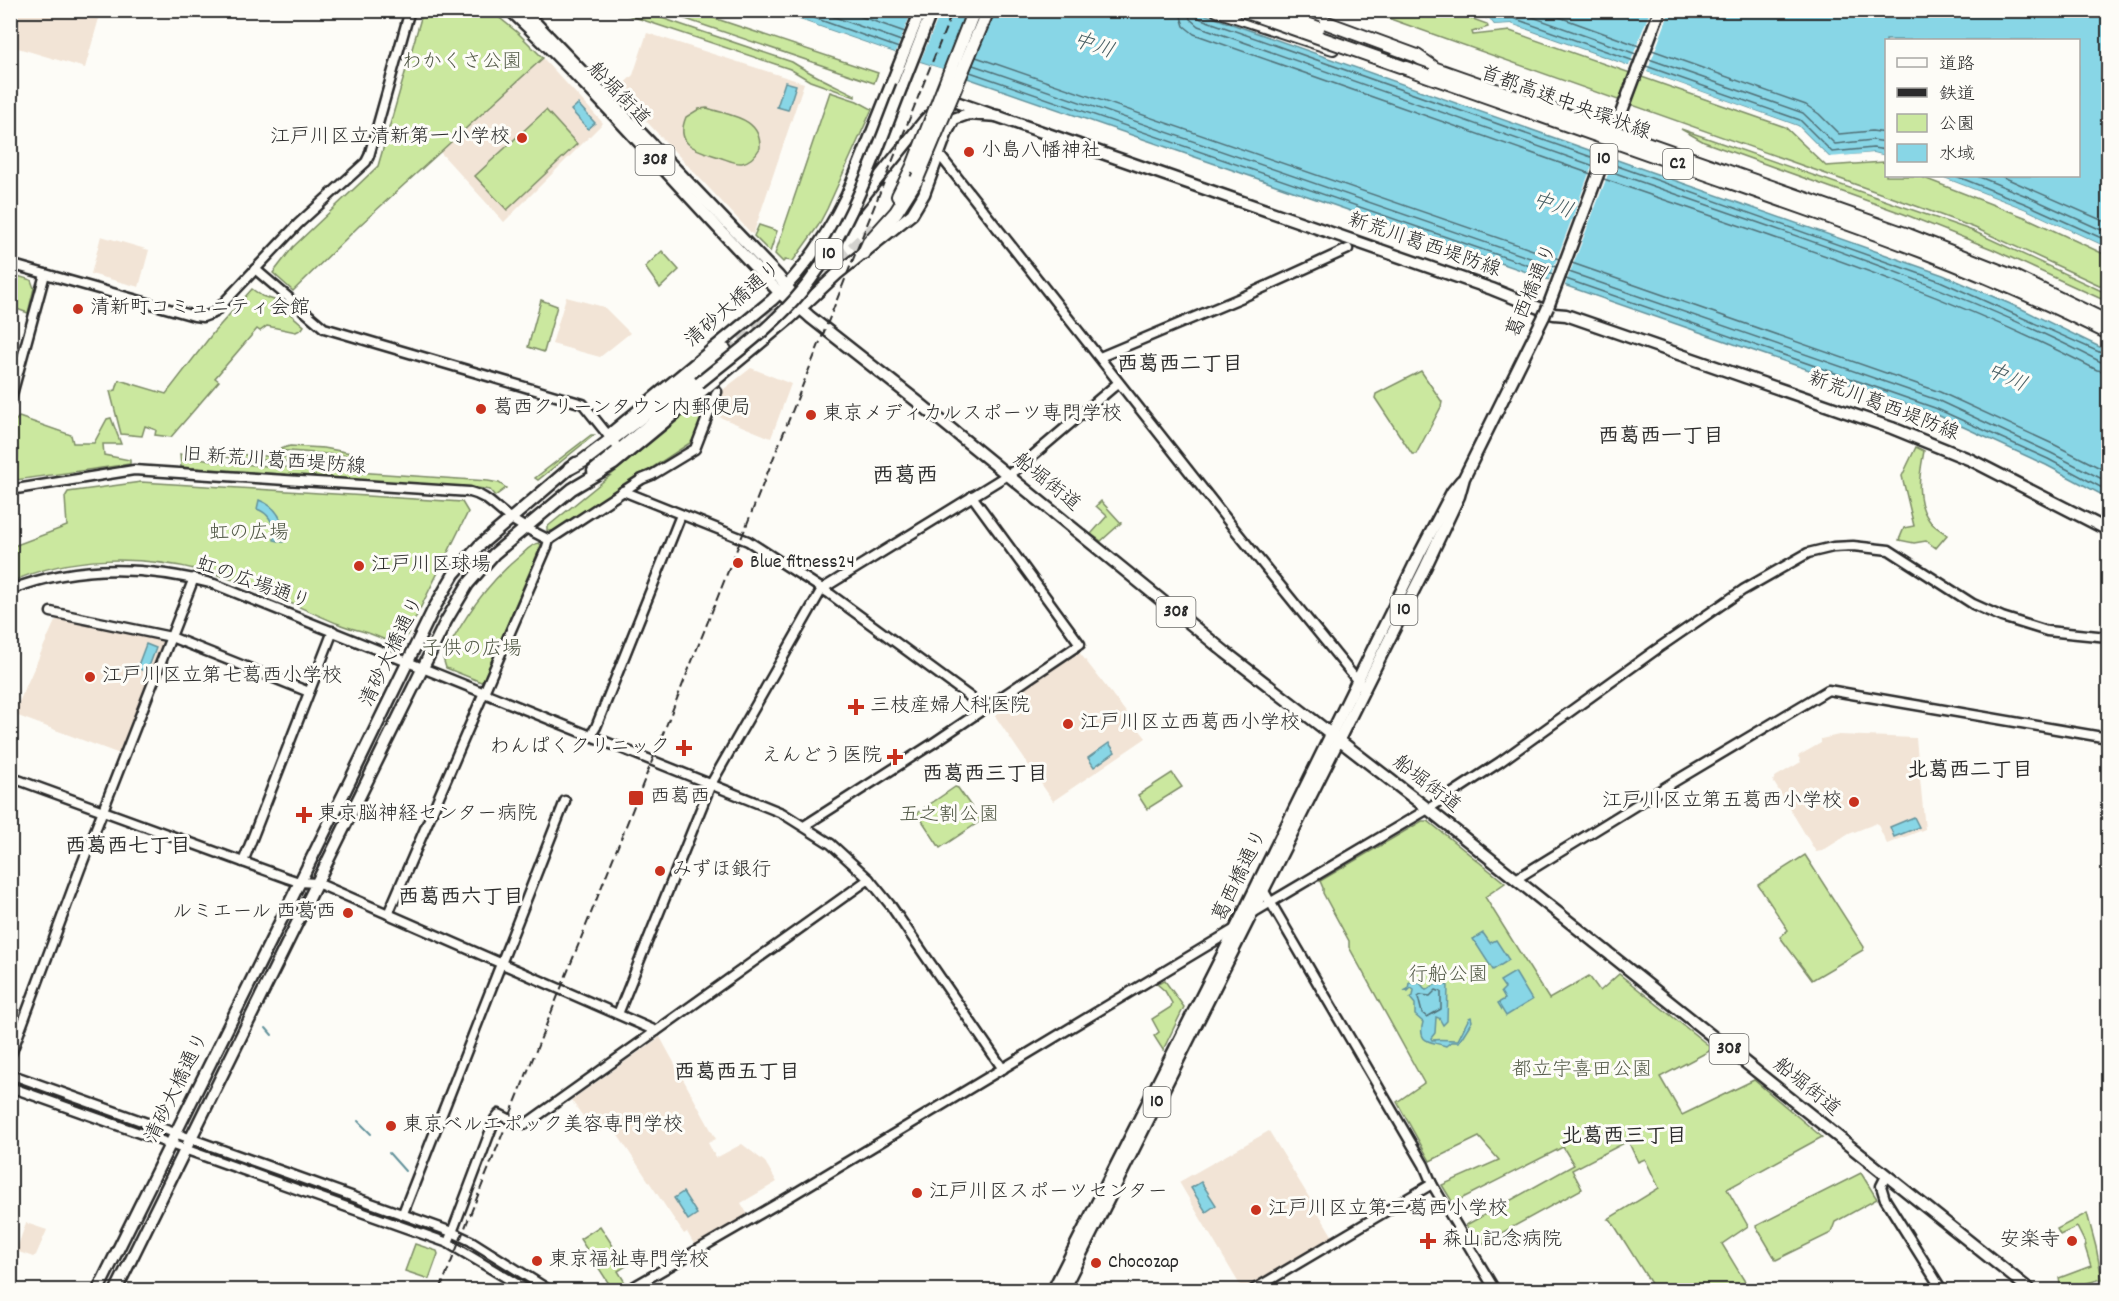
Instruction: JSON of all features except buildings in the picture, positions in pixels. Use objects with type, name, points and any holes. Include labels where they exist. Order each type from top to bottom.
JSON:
[{"type":"highway","points":[[876,226],[896,199],[913,166],[974,10]]},
{"type":"highway","points":[[864,254],[869,242],[896,212],[917,179],[988,10]]},
{"type":"highway","points":[[1217,10],[1390,65],[1412,68]]},
{"type":"highway","name":"首都高速中央環状線","points":[[1240,10],[1412,68],[1497,101],[1920,251],[2034,296],[2109,333]]},
{"type":"highway","name":"首都高速中央環状線","points":[[1268,10],[1908,235],[2021,280],[2109,322]]},
{"type":"highway","points":[[1292,10],[1417,56],[1433,67]]},
{"type":"highway","points":[[570,468],[613,441],[725,350]]},
{"type":"main road","name":"船堀街道","points":[[510,10],[801,308],[1226,652],[1428,809],[2030,1290]]},
{"type":"main road","name":"船堀街道","points":[[524,10],[783,290]]},
{"type":"main road","name":"清砂大橋通り","points":[[613,441],[783,290],[812,256],[832,225],[847,195],[921,10]]},
{"type":"main road","name":"清砂大橋通り","points":[[613,441],[628,441],[777,318],[801,293],[826,259],[855,202],[932,10]]},
{"type":"main road","name":"葛西橋通り","points":[[1053,1290],[1335,737],[1364,690],[1459,496],[1464,478],[1544,316],[1660,10]]},
{"type":"main road","points":[[812,256],[824,248],[937,107],[946,102],[954,107],[958,116],[979,113],[998,116]]},
{"type":"main road","name":"新荒川葛西堤防線","points":[[946,102],[961,103],[1500,292],[1554,314],[1566,315],[1884,425],[1971,460],[2109,530]]},
{"type":"main road","name":"清砂大橋通り","points":[[116,1290],[449,615],[468,584],[494,554],[525,527],[572,489],[614,464],[801,308],[837,274],[904,221],[916,208],[924,194],[947,132],[958,116]]},
{"type":"main road","name":"10","points":[[572,489],[613,441]]},
{"type":"main road","name":"清砂大橋通り","points":[[98,1290],[433,610],[454,574],[479,546],[570,468]]},
{"type":"main road","name":"葛西橋通り","points":[[1335,737],[1357,680],[1452,492],[1464,478]]},
{"type":"main road","name":"葛西橋通り","points":[[1063,1290],[1251,914],[1261,885]]},
{"type":"street","points":[[10,264],[203,317],[209,316],[219,309],[298,224],[359,169],[369,156],[410,10]]},
{"type":"street","points":[[938,156],[978,201],[1119,383],[1364,690]]},
{"type":"street","points":[[1100,357],[1245,296],[1348,249]]},
{"type":"street","points":[[255,269],[324,328],[581,403],[586,406],[613,441]]},
{"type":"street","points":[[10,402],[45,273]]},
{"type":"street","points":[[618,1014],[711,784],[822,589],[1017,469],[1119,383]]},
{"type":"street","points":[[388,914],[549,540],[623,491],[695,449],[717,392]]},
{"type":"street","name":"旧 新荒川葛西堤防線","points":[[10,490],[134,470],[470,492],[481,494],[510,518],[549,540]]},
{"type":"street","points":[[623,491],[748,541],[822,589],[985,708]]},
{"type":"street","points":[[804,826],[1080,644],[972,496]]},
{"type":"street","points":[[591,735],[596,728],[681,515]]},
{"type":"street","points":[[628,1290],[1004,1069],[1236,928],[1251,914],[1428,809],[1500,762],[1743,590],[1808,553],[1833,547],[1853,546],[1889,550],[1973,604],[2002,617],[2047,631],[2109,637]]},
{"type":"street","name":"虹の広場通り","points":[[10,590],[54,577],[112,570],[153,571],[194,578],[233,590],[484,694],[774,809],[831,844],[869,879],[891,906],[1004,1069]]},
{"type":"street","points":[[10,1057],[194,578]]},
{"type":"street","points":[[51,612],[171,637],[309,692]]},
{"type":"street","points":[[243,862],[333,631]]},
{"type":"street","points":[[1516,879],[1828,690],[2109,738]]},
{"type":"street","points":[[10,777],[299,882],[317,883],[656,1031]]},
{"type":"street","points":[[403,1213],[565,801]]},
{"type":"street","points":[[448,1243],[495,1119],[499,1114],[515,1122],[526,1124],[869,879]]},
{"type":"street","points":[[1261,885],[1495,1290]]},
{"type":"street","points":[[10,1074],[452,1232],[471,1241],[549,1290]]},
{"type":"street","points":[[10,1087],[448,1243],[527,1290]]},
{"type":"street","points":[[1886,1176],[1881,1186],[1885,1199],[1942,1290]]},
{"type":"street","points":[[1253,1290],[1432,1184]]},
{"type":"shaded area","points":[[10,11],[101,11],[85,68],[11,46]]},
{"type":"shaded area","points":[[647,33],[804,83],[753,235],[617,90],[633,75]]},
{"type":"shaded area","name":"江戸川区立清新第一小学校","points":[[543,58],[603,123],[504,222],[440,152]]},
{"type":"shaded area","points":[[101,236],[149,250],[139,287],[91,274]]},
{"type":"shaded area","points":[[566,297],[604,307],[630,333],[600,357],[552,344]]},
{"type":"shaded area","points":[[751,368],[791,384],[771,438],[712,414],[719,393]]},
{"type":"shaded area","name":"江戸川区立第七葛西小学校","points":[[59,619],[161,640],[163,643],[121,751],[117,753],[18,716],[15,711],[55,621]]},
{"type":"shaded area","name":"江戸川区立西葛西小学校","points":[[1079,652],[1146,738],[1053,801],[991,710]]},
{"type":"shaded area","name":"江戸川区立第五葛西小学校","points":[[1839,735],[1916,738],[1925,829],[1887,844],[1877,823],[1849,834],[1822,851],[1816,852],[1773,781],[1775,777],[1801,762],[1798,756],[1821,743],[1821,739]]},
{"type":"shaded area","points":[[660,1037],[716,1139],[708,1143],[716,1158],[742,1144],[765,1162],[777,1182],[741,1203],[748,1215],[695,1246],[687,1232],[684,1234],[611,1125],[596,1134],[571,1100]]},
{"type":"shaded area","name":"江戸川区立第三葛西小学校","points":[[1269,1131],[1333,1237],[1248,1288],[1241,1287],[1179,1182]]},
{"type":"shaded area","points":[[26,1223],[47,1230],[33,1257],[16,1251]]},
{"type":"green space","name":"わかくさ公園","points":[[423,11],[491,11],[517,32],[543,58],[360,225],[293,291],[273,273],[293,247],[378,166]]},
{"type":"green space","points":[[616,11],[641,11],[792,62],[855,97],[810,81],[790,69]]},
{"type":"green space","points":[[662,11],[693,11],[878,73],[874,83]]},
{"type":"green space","points":[[1368,11],[1451,11],[1487,24],[1488,27],[1472,32],[1473,35],[1510,31],[1785,127],[1826,166],[1884,162],[1885,177],[1922,177],[2027,218],[2108,256],[2108,289],[1975,228]]},
{"type":"green space","points":[[830,92],[872,109],[818,226],[793,261],[783,262],[775,254]]},
{"type":"green space","points":[[707,108],[734,116],[750,124],[759,138],[760,148],[757,153],[748,161],[733,162],[696,149],[685,141],[683,127],[686,117],[699,109]]},
{"type":"green space","points":[[546,110],[577,144],[507,210],[475,176]]},
{"type":"green space","points":[[1681,129],[1973,231],[2108,294],[2108,302],[1992,249],[1904,214],[1704,142]]},
{"type":"green space","points":[[759,225],[777,231],[770,252],[754,236]]},
{"type":"green space","points":[[662,251],[679,270],[660,288],[645,267]]},
{"type":"green space","points":[[11,274],[31,280],[34,288],[28,313],[11,307]]},
{"type":"green space","points":[[252,289],[274,300],[304,326],[302,329],[296,332],[267,326],[260,331],[257,329],[215,378],[219,381],[171,437],[155,435],[156,430],[145,426],[142,436],[121,434],[110,391],[116,390],[119,380],[166,394],[213,333]]},
{"type":"green space","points":[[541,300],[557,306],[544,352],[528,347]]},
{"type":"green space","points":[[1421,371],[1442,402],[1416,454],[1412,454],[1375,398],[1376,394]]},
{"type":"green space","points":[[714,391],[696,439],[556,531],[547,531],[547,527]]},
{"type":"green space","points":[[19,417],[71,435],[73,443],[94,443],[107,419],[111,418],[121,444],[103,444],[104,455],[130,460],[130,464],[16,480],[18,450],[13,450],[11,484],[11,421]]},
{"type":"green space","points":[[594,435],[538,480],[535,478]]},
{"type":"green space","points":[[290,446],[324,448],[356,454],[353,456],[276,450]]},
{"type":"green space","points":[[1916,447],[1924,451],[1919,486],[1924,512],[1935,526],[1947,535],[1936,548],[1926,541],[1914,543],[1899,540],[1904,528],[1914,526],[1902,476]]},
{"type":"green space","points":[[220,453],[356,464],[354,466],[222,457]]},
{"type":"green space","points":[[180,454],[225,463],[488,481],[499,483],[506,488],[495,496],[490,490],[478,488],[181,467]]},
{"type":"green space","name":"虹の広場","points":[[141,482],[462,502],[468,512],[405,639],[395,644],[342,625],[238,581],[203,571],[155,562],[105,560],[81,562],[33,573],[11,582],[11,547],[67,526],[65,497],[68,492]]},
{"type":"green space","points":[[1101,501],[1121,523],[1101,541],[1091,534],[1107,516],[1096,506]]},
{"type":"green space","name":"子供の広場","points":[[539,543],[541,545],[483,681],[446,668],[443,658],[476,603],[496,578],[531,546]]},
{"type":"green space","points":[[1172,773],[1182,787],[1147,809],[1138,795]]},
{"type":"green space","name":"五之割公園","points":[[955,787],[980,819],[979,822],[940,848],[917,813]]},
{"type":"green space","name":"都立宇喜田公園","points":[[1422,821],[1428,821],[1505,883],[1485,897],[1549,999],[1589,976],[1600,991],[1619,974],[1713,1049],[1660,1077],[1682,1115],[1754,1080],[1822,1137],[1727,1189],[1748,1226],[1722,1244],[1750,1290],[1655,1290],[1611,1220],[1608,1219],[1659,1188],[1645,1159],[1638,1162],[1628,1141],[1572,1170],[1582,1189],[1478,1246],[1466,1225],[1574,1165],[1563,1147],[1453,1203],[1442,1185],[1499,1160],[1479,1137],[1430,1161],[1397,1102],[1424,1083],[1349,947],[1349,941],[1323,893],[1320,881]]},
{"type":"green space","points":[[1805,855],[1864,947],[1863,950],[1812,980],[1780,937],[1788,930],[1758,885]]},
{"type":"green space","points":[[1165,981],[1184,1007],[1163,1050],[1154,1036],[1159,1032],[1152,1019],[1171,1007],[1172,1003],[1165,991],[1157,984]]},
{"type":"green space","points":[[1861,1173],[1877,1199],[1835,1222],[1831,1233],[1776,1260],[1756,1226]]},
{"type":"green space","points":[[2087,1213],[2102,1279],[2061,1290],[2059,1278],[2091,1266],[2086,1245],[2077,1227],[2060,1235],[2057,1229]]},
{"type":"green space","points":[[600,1226],[626,1266],[618,1271],[626,1284],[613,1290],[580,1239]]},
{"type":"green space","points":[[415,1244],[437,1251],[429,1279],[405,1271]]},
{"type":"water","name":"中川","points":[[774,11],[1195,11],[1943,275],[2022,309],[2108,351],[2108,498],[2046,465],[1933,413]]},
{"type":"water","points":[[1470,11],[2108,11],[2108,248],[2024,209],[1942,177],[2080,177],[2080,39],[1885,39],[1885,156],[1874,153],[1832,158],[1798,126],[1511,24],[1494,25],[1491,21]]},
{"type":"water","points":[[785,82],[796,85],[788,110],[777,107]]},
{"type":"water","points":[[578,104],[595,123],[588,129],[571,110]]},
{"type":"water","points":[[259,500],[271,507],[279,516],[283,528],[283,542],[274,540],[274,530],[269,517],[257,509]]},
{"type":"water","points":[[146,644],[156,648],[147,672],[137,668]]},
{"type":"water","points":[[1109,743],[1115,752],[1094,767],[1088,758]]},
{"type":"water","points":[[1914,817],[1919,827],[1894,837],[1890,827]]},
{"type":"water","points":[[1483,933],[1490,943],[1496,940],[1509,960],[1493,970],[1473,939]]},
{"type":"water","points":[[1515,972],[1532,1000],[1506,1016],[1498,1003],[1505,999],[1501,992],[1505,988],[1500,981]]},
{"type":"water","points":[[1409,983],[1420,983],[1426,990],[1438,983],[1448,986],[1447,1021],[1443,1025],[1436,1017],[1435,1033],[1431,1038],[1432,1040],[1458,1040],[1471,1017],[1472,1021],[1459,1042],[1451,1042],[1446,1046],[1424,1038],[1423,1022],[1415,1015],[1415,1004],[1410,998],[1414,990],[1411,988],[1404,991],[1408,989]]},
{"type":"water","points":[[1201,1182],[1216,1205],[1206,1212],[1191,1188]]},
{"type":"water","points":[[683,1192],[697,1214],[688,1220],[674,1198]]},
{"type":"pier","points":[[771,10],[895,53],[912,11],[941,11],[920,62],[943,69],[941,72],[773,13]]},
{"type":"pier","points":[[1466,10],[1488,17],[1494,25],[1511,24],[1629,66],[1650,11],[1670,11],[1647,72],[1798,126],[1829,157],[1874,153],[1885,156],[1885,159],[1874,157],[1827,160],[1796,128],[1510,27],[1493,28],[1487,20],[1468,13]]},
{"type":"pier","points":[[1598,150],[1615,156],[1564,288],[1548,282]]},
{"type":"pier","points":[[1938,177],[2024,209],[2108,248],[2108,251]]},
{"type":"waterway","points":[[266,1028],[272,1035]]},
{"type":"waterway","points":[[358,1121],[371,1134]]},
{"type":"waterway","points":[[389,1153],[405,1171]]},
{"type":"tunnel","points":[[810,282],[876,226]]},
{"type":"tunnel","points":[[725,350],[797,293]]},
{"type":"railway","points":[[440,1290],[953,10]]},
{"type":"place","name":"江戸川区立清新第一小学校","points":[[522,138]]},
{"type":"place","name":"小島八幡神社","points":[[969,152]]},
{"type":"place","name":"清新町コミュニティ会館","points":[[78,309]]},
{"type":"place","name":"葛西クリーンタウン内郵便局","points":[[481,409]]},
{"type":"place","name":"東京メディカルスポーツ専門学校","points":[[811,415]]},
{"type":"place","name":"Blue fitness24","points":[[738,563]]},
{"type":"place","name":"江戸川区球場","points":[[359,566]]},
{"type":"place","name":"江戸川区立第七葛西小学校","points":[[90,677]]},
{"type":"place","name":"三枝産婦人科医院","points":[[856,707]]},
{"type":"place","name":"江戸川区立西葛西小学校","points":[[1068,724]]},
{"type":"place","name":"わんぱくクリニック","points":[[684,748]]},
{"type":"place","name":"えんどう医院","points":[[895,757]]},
{"type":"place","name":"西葛西","points":[[636,798]]},
{"type":"place","name":"江戸川区立第五葛西小学校","points":[[1854,802]]},
{"type":"place","name":"東京脳神経センター病院","points":[[304,815]]},
{"type":"place","name":"みずほ銀行","points":[[660,871]]},
{"type":"place","name":"ルミエール 西葛西","points":[[348,913]]},
{"type":"place","name":"東京ベルエポック美容専門学校","points":[[391,1126]]},
{"type":"place","name":"江戸川区スポーツセンター","points":[[917,1193]]},
{"type":"place","name":"江戸川区立第三葛西小学校","points":[[1256,1210]]},
{"type":"place","name":"森山記念病院","points":[[1428,1241]]},
{"type":"place","name":"安楽寺","points":[[2072,1241]]},
{"type":"place","name":"東京福祉専門学校","points":[[537,1261]]},
{"type":"place","name":"Chocozap","points":[[1096,1263]]},
{"type":"district","name":"西葛西二丁目","points":[[1180,366]]},
{"type":"district","name":"西葛西一丁目","points":[[1661,438]]},
{"type":"district","name":"西葛西","points":[[905,477]]},
{"type":"district","name":"北葛西二丁目","points":[[1970,772]]},
{"type":"district","name":"西葛西三丁目","points":[[985,776]]},
{"type":"district","name":"西葛西七丁目","points":[[128,848]]},
{"type":"district","name":"西葛西六丁目","points":[[461,899]]},
{"type":"district","name":"西葛西五丁目","points":[[737,1074]]},
{"type":"district","name":"北葛西三丁目","points":[[1624,1138]]},
{"type":"park label","name":"行船公園","points":[[1448,976]]}]
